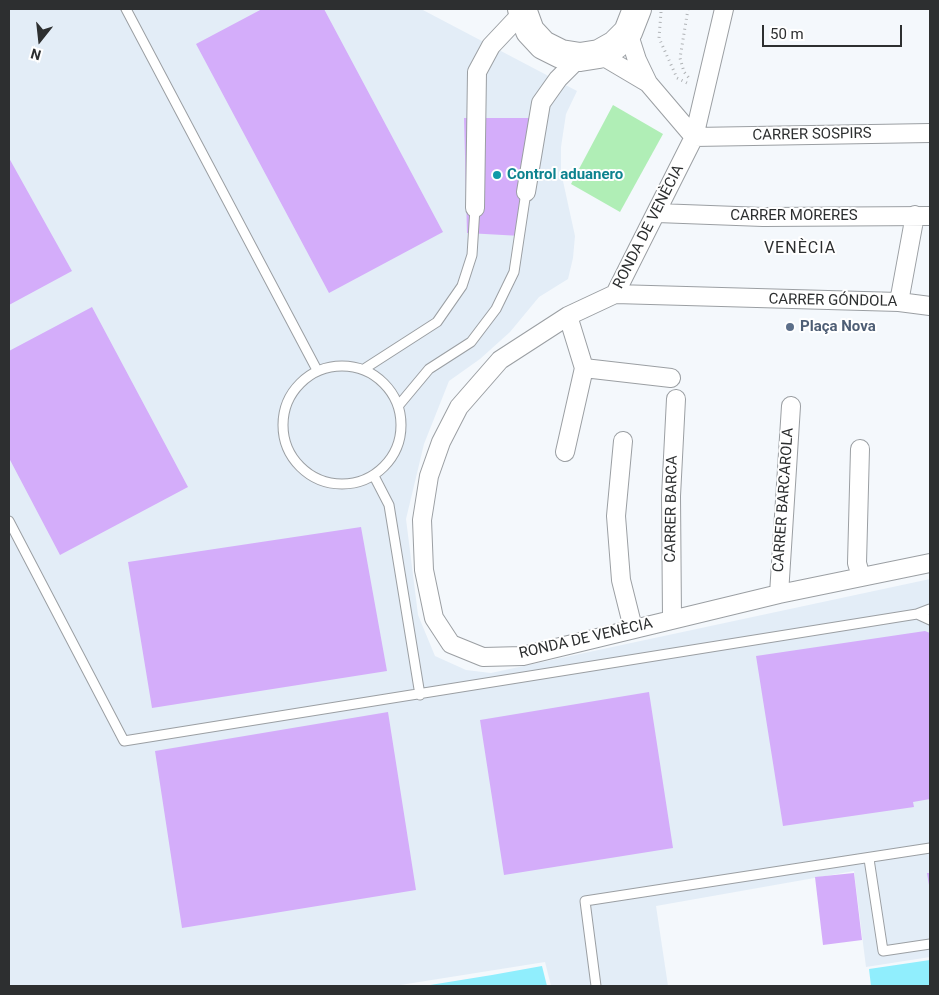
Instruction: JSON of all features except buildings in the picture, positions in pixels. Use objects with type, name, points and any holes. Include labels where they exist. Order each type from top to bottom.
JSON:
[{"type":"highway","points":[[522,11],[530,31],[544,45],[561,54],[590,56],[615,46],[633,20]]},
{"type":"street","name":"RONDA DE VENÈCIA","points":[[724,9],[694,137],[615,294],[568,316],[500,360],[459,407],[441,442],[429,476],[422,520],[424,570],[434,618],[451,644],[483,657],[523,656],[778,594],[930,563]]},
{"type":"street","points":[[475,208],[477,72],[491,46],[522,11]]},
{"type":"street","points":[[633,20],[637,60],[648,83],[694,137]]},
{"type":"street","points":[[526,192],[541,103],[558,79],[590,56],[648,83]]},
{"type":"street","name":"CARRER SOSPIRS","points":[[694,137],[930,133]]},
{"type":"street","name":"CARRER MORERES","points":[[657,213],[763,217],[923,215]]},
{"type":"street","points":[[899,302],[923,215]]},
{"type":"street","name":"CARRER GÓNDOLA","points":[[615,294],[735,299],[899,302],[930,306]]},
{"type":"street","points":[[565,452],[584,368],[568,316]]},
{"type":"street","points":[[584,368],[671,378]]},
{"type":"street","name":"CARRER BARCA","points":[[672,619],[671,496],[676,399]]},
{"type":"street","name":"CARRER BARCAROLA","points":[[778,594],[791,406]]},
{"type":"street","points":[[623,441],[616,516],[621,580],[633,628]]},
{"type":"street","points":[[860,449],[857,563],[861,577]]},
{"type":"lane","points":[[126,9],[317,370]]},
{"type":"lane","points":[[399,405],[429,369],[471,342],[496,309],[514,272],[526,192]]},
{"type":"lane","points":[[364,369],[438,322],[462,286],[472,255],[475,208]]},
{"type":"lane","points":[[349,365],[364,369],[379,378],[391,390],[399,405],[402,425],[398,445],[389,462],[374,476],[356,483],[336,484],[317,479],[301,468],[289,453],[283,434],[282,415],[289,396],[300,381],[317,370],[332,366],[349,365]]},
{"type":"lane","points":[[374,476],[389,505],[420,695]]},
{"type":"lane","points":[[9,521],[124,741],[917,614],[930,609]]},
{"type":"lane","points":[[917,614],[930,620]]},
{"type":"lane","points":[[596,986],[585,901],[869,859],[930,848]]},
{"type":"lane","points":[[869,859],[883,951],[930,944]]},
{"type":"path","points":[[661,9],[659,38],[670,67],[677,78],[707,87]]},
{"type":"path","points":[[688,9],[680,58],[688,78],[707,87]]},
{"type":"shaded area","points":[[9,9],[421,9],[577,91],[566,114],[561,147],[561,172],[575,236],[573,258],[568,279],[539,297],[510,332],[480,359],[449,381],[424,444],[406,519],[418,615],[435,656],[466,670],[491,673],[930,579],[930,957],[866,967],[854,871],[656,906],[668,986],[551,986],[545,962],[394,986],[9,986]]},
{"type":"green space","points":[[613,105],[663,134],[620,212],[571,184]]},
{"type":"water","points":[[930,960],[930,986],[871,986],[869,969]]},
{"type":"water","points":[[542,966],[547,986],[424,986],[492,975]]},
{"type":"place","name":"Control aduanero","points":[[497,175]]},
{"type":"place","name":"Plaça Nova","points":[[790,327]]},
{"type":"district","name":"VENÈCIA","points":[[800,249]]}]
